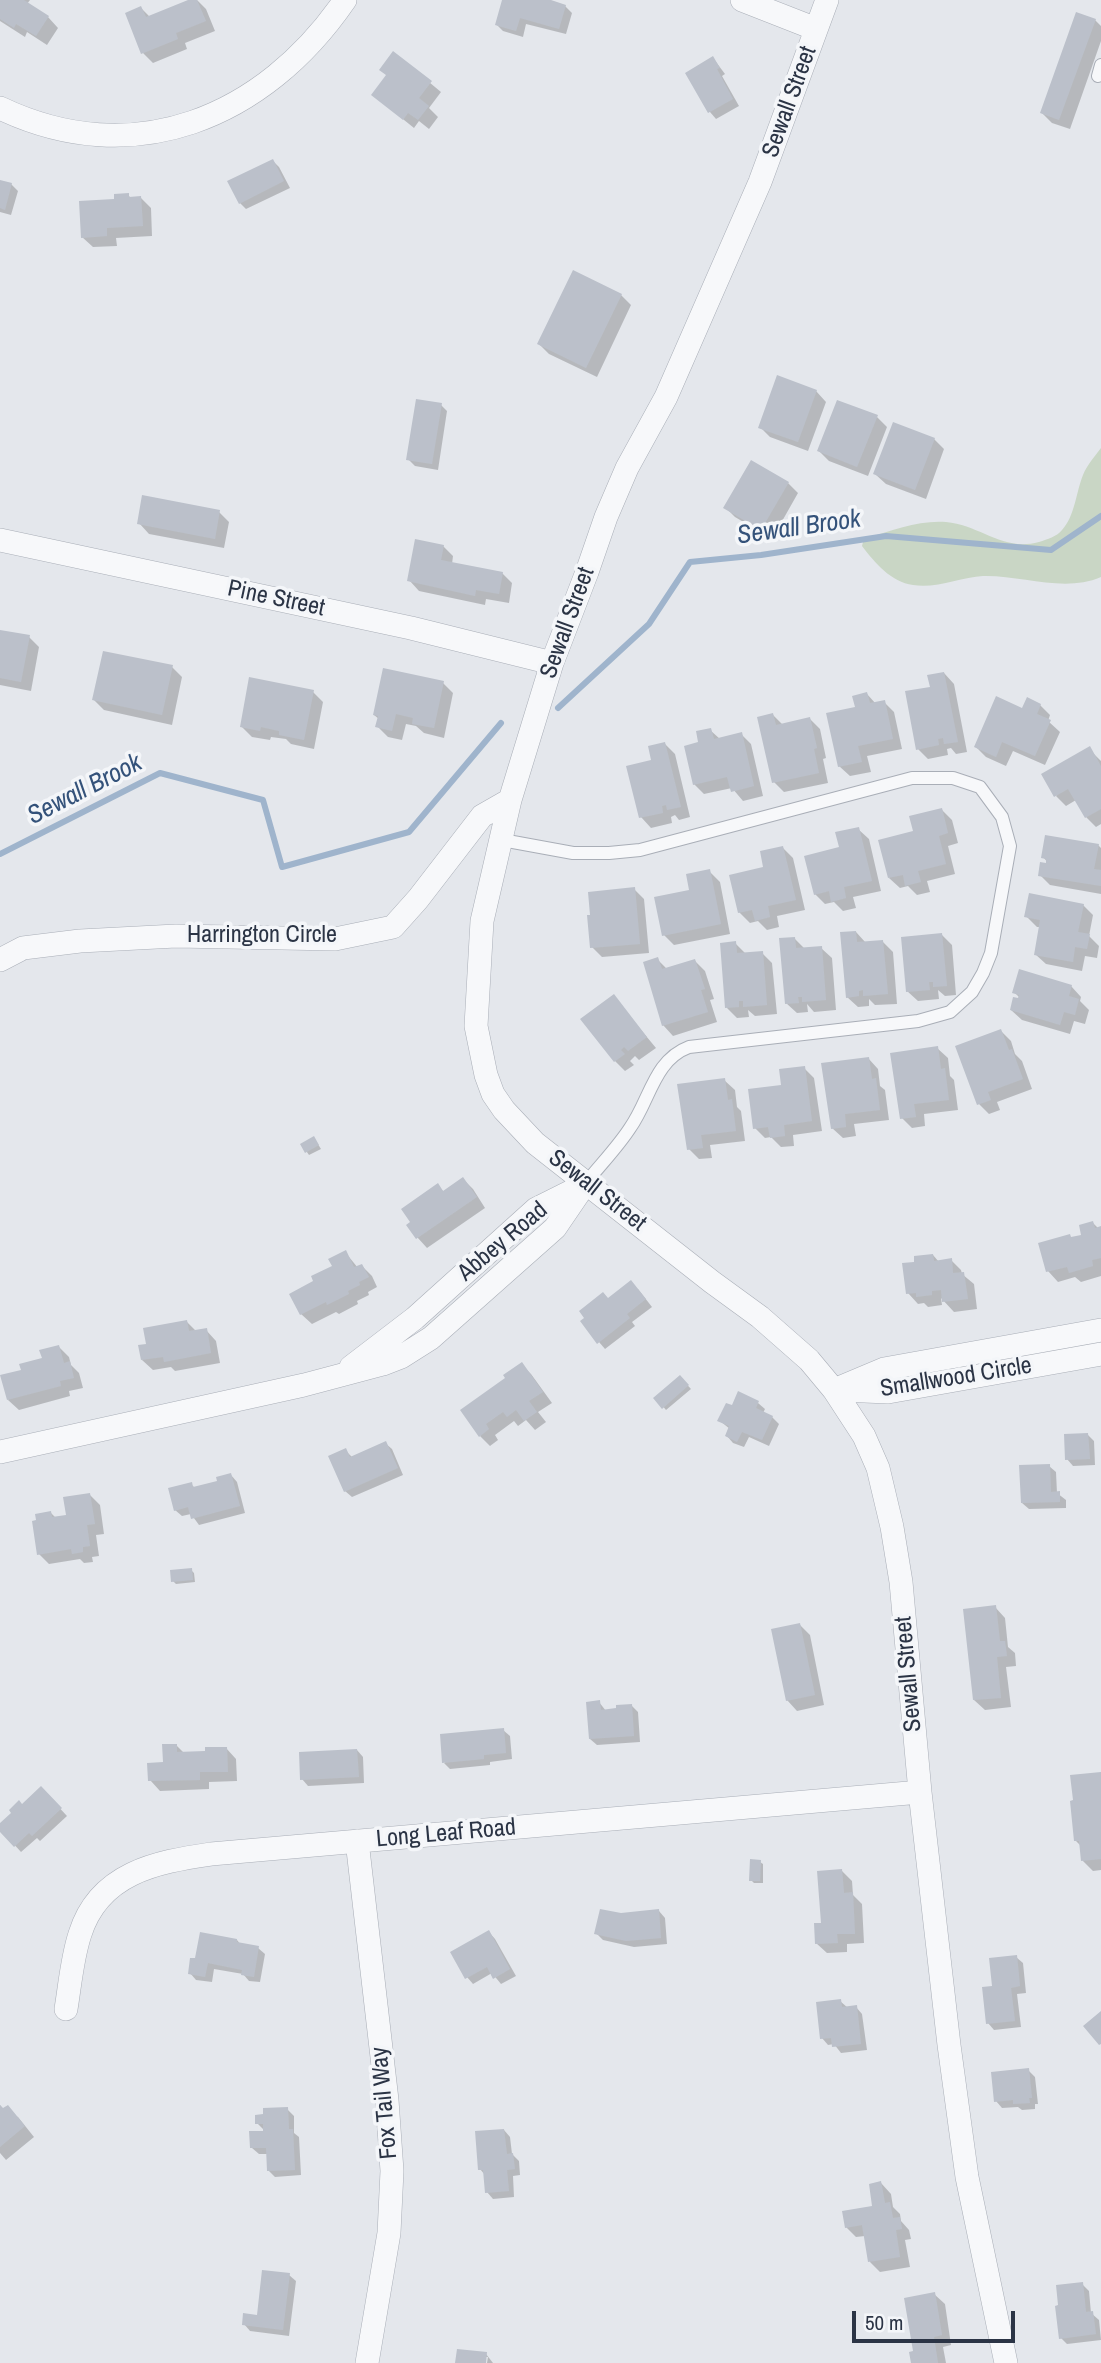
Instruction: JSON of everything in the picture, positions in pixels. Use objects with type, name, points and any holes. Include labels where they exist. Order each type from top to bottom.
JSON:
[{"type":"street","points":[[0,108],[24,120],[55,130],[89,135],[121,136],[184,126],[233,105],[270,79],[309,44],[345,0]]},
{"type":"street","points":[[742,0],[816,29]]},
{"type":"street","name":"Sewall Street","points":[[827,0],[760,182],[666,397],[627,468],[552,663],[510,800],[482,923],[476,1026],[481,1062],[493,1094],[504,1110],[535,1143],[585,1184],[760,1317],[809,1360],[834,1390],[864,1436],[878,1468],[901,1582],[920,1792],[967,2177],[1006,2363]]},
{"type":"street","name":"Pine Street","points":[[0,540],[411,628],[552,663]]},
{"type":"street","name":"Harrington Circle","points":[[0,960],[23,948],[80,941],[176,936],[335,939],[393,927],[482,816],[510,800]]},
{"type":"street","name":"Abbey Road","points":[[336,1375],[368,1355],[415,1318],[536,1209],[585,1184]]},
{"type":"street","name":"Abbey Road","points":[[0,1452],[304,1385],[401,1357],[431,1338],[555,1228],[585,1184]]},
{"type":"street","name":"Smallwood Circle","points":[[834,1390],[884,1369],[1101,1330]]},
{"type":"street","name":"Smallwood Circle","points":[[834,1390],[888,1392],[1101,1354]]},
{"type":"street","name":"Long Leaf Road","points":[[66,2010],[78,1942],[85,1921],[103,1895],[128,1876],[156,1864],[179,1859],[357,1842],[920,1792]]},
{"type":"street","name":"Fox Tail Way","points":[[357,1842],[387,2100],[392,2203],[367,2363]]},
{"type":"lane","points":[[502,840],[573,853],[640,850],[912,778],[953,778],[980,787],[1002,817],[1010,846],[991,953],[972,992],[950,1012],[919,1021],[690,1047],[678,1051],[663,1064],[632,1125],[585,1184]]},
{"type":"lane","points":[[493,1248],[512,1267]]},
{"type":"lane","points":[[415,1318],[431,1338]]},
{"type":"green space","points":[[1101,448],[1101,577],[1087,582],[1058,583],[983,576],[931,585],[913,585],[891,576],[862,546],[867,538],[906,526],[936,522],[959,524],[1014,544],[1049,539],[1066,524],[1073,511],[1085,471]]},
{"type":"building","points":[[0,0],[24,0],[49,16],[36,36],[16,24],[14,28],[0,19]]},
{"type":"building","points":[[188,0],[197,0],[206,21],[176,33],[178,39],[141,54],[125,13],[141,6],[146,17]]},
{"type":"building","points":[[502,0],[551,0],[566,5],[559,29],[520,18],[516,31],[495,25]]},
{"type":"building","points":[[1076,12],[1096,19],[1059,120],[1040,113]]},
{"type":"building","points":[[393,51],[432,81],[419,98],[429,106],[418,120],[408,113],[403,120],[371,95],[386,75],[379,70]]},
{"type":"building","points":[[713,56],[733,99],[708,113],[685,73]]},
{"type":"building","points":[[273,159],[284,181],[239,204],[227,181]]},
{"type":"building","points":[[0,180],[12,183],[5,210],[0,208]]},
{"type":"building","points":[[129,193],[129,197],[141,196],[143,226],[107,228],[107,236],[81,238],[79,201],[114,199],[114,194]]},
{"type":"building","points":[[573,270],[622,294],[586,368],[537,344]]},
{"type":"building","points":[[777,375],[817,390],[798,442],[758,428]]},
{"type":"building","points":[[416,399],[442,403],[432,464],[406,460]]},
{"type":"building","points":[[837,400],[878,415],[857,467],[817,451]]},
{"type":"building","points":[[893,422],[935,438],[915,490],[873,474]]},
{"type":"building","points":[[751,460],[789,482],[761,530],[723,508]]},
{"type":"building","points":[[142,495],[220,510],[215,539],[137,524]]},
{"type":"building","points":[[415,539],[444,545],[441,560],[503,572],[499,594],[476,590],[475,596],[407,581]]},
{"type":"building","points":[[0,630],[30,635],[21,682],[0,678]]},
{"type":"building","points":[[103,651],[173,665],[162,715],[92,700]]},
{"type":"building","points":[[383,668],[444,681],[434,728],[412,724],[413,718],[396,714],[392,731],[375,727],[378,716],[373,715]]},
{"type":"building","points":[[944,672],[958,742],[944,744],[943,738],[938,739],[939,745],[916,750],[905,691],[930,687],[927,675]]},
{"type":"building","points":[[249,677],[314,690],[304,740],[279,735],[279,731],[261,727],[260,731],[240,727]]},
{"type":"building","points":[[867,692],[870,703],[885,700],[893,739],[858,746],[862,762],[838,767],[826,713],[855,707],[852,696]]},
{"type":"building","points":[[996,696],[1022,708],[1027,697],[1041,704],[1037,714],[1051,720],[1035,756],[1002,742],[996,757],[974,747]]},
{"type":"building","points":[[773,713],[776,725],[810,717],[819,773],[772,783],[757,717]]},
{"type":"building","points":[[711,728],[714,739],[742,732],[754,786],[731,792],[727,777],[693,785],[684,746],[698,742],[696,731]]},
{"type":"building","points":[[665,742],[681,807],[667,810],[666,805],[662,806],[663,813],[639,818],[626,766],[651,760],[648,746]]},
{"type":"building","points":[[1090,746],[1101,766],[1101,809],[1085,818],[1068,789],[1054,797],[1041,774]]},
{"type":"building","points":[[942,808],[948,833],[939,836],[946,864],[918,871],[921,882],[905,886],[903,875],[888,878],[878,840],[913,831],[909,816]]},
{"type":"building","points":[[859,827],[872,881],[844,887],[846,898],[831,902],[829,891],[814,895],[804,856],[839,847],[835,832]]},
{"type":"building","points":[[1045,835],[1099,844],[1094,869],[1101,870],[1101,886],[1038,876],[1040,862],[1046,863],[1046,859],[1041,858]]},
{"type":"building","points":[[783,846],[796,900],[768,906],[770,917],[755,921],[752,910],[738,913],[729,875],[763,867],[760,851]]},
{"type":"building","points":[[710,869],[721,924],[662,936],[654,897],[689,890],[686,874]]},
{"type":"building","points":[[635,887],[640,944],[590,948],[588,892]]},
{"type":"building","points":[[1029,893],[1084,904],[1078,932],[1090,934],[1087,949],[1075,947],[1073,962],[1034,955],[1040,920],[1024,917]]},
{"type":"building","points":[[856,931],[857,942],[883,940],[888,994],[863,996],[863,990],[859,991],[859,996],[846,998],[840,932]]},
{"type":"building","points":[[942,933],[947,986],[933,987],[933,982],[929,982],[930,990],[906,992],[901,937]]},
{"type":"building","points":[[795,937],[796,948],[822,946],[826,1000],[802,1002],[802,997],[798,997],[799,1003],[785,1004],[779,938]]},
{"type":"building","points":[[736,941],[737,953],[763,951],[767,1005],[743,1007],[743,1001],[739,1001],[739,1007],[725,1008],[720,943]]},
{"type":"building","points":[[658,957],[662,969],[695,959],[705,989],[701,990],[708,1012],[662,1026],[643,962]]},
{"type":"building","points":[[1019,969],[1072,985],[1069,996],[1079,999],[1075,1015],[1064,1012],[1060,1025],[1010,1010],[1013,997],[1018,998],[1019,995],[1012,993]]},
{"type":"building","points":[[614,994],[647,1037],[628,1051],[624,1047],[621,1050],[625,1054],[614,1062],[580,1019]]},
{"type":"building","points":[[1001,1029],[1023,1079],[988,1092],[991,1100],[977,1105],[955,1046]]},
{"type":"building","points":[[938,1046],[941,1069],[945,1068],[949,1100],[914,1104],[916,1117],[900,1119],[890,1053]]},
{"type":"building","points":[[869,1057],[872,1079],[876,1078],[880,1110],[845,1114],[846,1127],[831,1129],[821,1063]]},
{"type":"building","points":[[805,1066],[812,1121],[784,1125],[785,1136],[770,1138],[768,1127],[753,1129],[748,1089],[781,1085],[779,1069]]},
{"type":"building","points":[[725,1078],[728,1100],[732,1099],[736,1131],[701,1135],[703,1148],[687,1150],[677,1084]]},
{"type":"building","points":[[314,1136],[319,1145],[305,1153],[300,1144]]},
{"type":"building","points":[[463,1177],[477,1197],[416,1239],[406,1225],[410,1222],[401,1209],[438,1183],[443,1191]]},
{"type":"building","points":[[1093,1221],[1095,1228],[1101,1226],[1101,1258],[1092,1260],[1093,1266],[1069,1273],[1067,1267],[1046,1272],[1038,1243],[1070,1234],[1071,1237],[1081,1235],[1079,1225]]},
{"type":"building","points":[[346,1250],[354,1267],[362,1264],[369,1277],[348,1291],[349,1294],[300,1315],[289,1294],[313,1281],[311,1276],[332,1266],[328,1259]]},
{"type":"building","points":[[933,1254],[934,1261],[952,1258],[953,1273],[964,1272],[968,1299],[942,1302],[941,1290],[932,1291],[932,1295],[916,1297],[916,1293],[906,1294],[902,1263],[914,1262],[914,1256]]},
{"type":"building","points":[[631,1280],[646,1299],[627,1314],[630,1318],[597,1344],[580,1321],[584,1318],[579,1311],[603,1292],[608,1298]]},
{"type":"building","points":[[187,1320],[189,1331],[207,1328],[211,1353],[164,1362],[163,1357],[141,1360],[138,1345],[146,1344],[143,1328]]},
{"type":"building","points":[[59,1345],[64,1363],[70,1361],[74,1378],[60,1381],[61,1386],[7,1400],[0,1375],[21,1370],[19,1364],[42,1358],[39,1350]]},
{"type":"building","points":[[522,1362],[543,1392],[529,1401],[537,1412],[524,1421],[516,1410],[507,1417],[503,1412],[486,1424],[489,1429],[479,1437],[460,1410],[505,1378],[503,1375]]},
{"type":"building","points":[[680,1375],[689,1385],[662,1409],[653,1398]]},
{"type":"building","points":[[738,1391],[759,1401],[756,1408],[773,1416],[762,1440],[742,1432],[737,1442],[725,1436],[729,1426],[717,1421],[726,1403],[732,1405]]},
{"type":"building","points":[[1088,1433],[1090,1459],[1065,1460],[1064,1434]]},
{"type":"building","points":[[386,1441],[398,1468],[344,1492],[328,1456],[346,1448],[350,1457]]},
{"type":"building","points":[[1050,1464],[1051,1492],[1060,1491],[1060,1502],[1021,1503],[1019,1465]]},
{"type":"building","points":[[231,1473],[240,1506],[191,1519],[188,1507],[174,1511],[168,1488],[192,1482],[193,1487],[217,1481],[216,1477]]},
{"type":"building","points":[[90,1493],[95,1524],[87,1525],[90,1546],[83,1547],[83,1552],[72,1554],[71,1549],[37,1555],[32,1521],[36,1520],[35,1514],[51,1511],[52,1517],[66,1515],[63,1497]]},
{"type":"building","points":[[192,1568],[193,1580],[171,1582],[170,1570]]},
{"type":"building","points":[[996,1605],[1000,1641],[1005,1641],[1007,1656],[997,1657],[1001,1698],[973,1700],[963,1609]]},
{"type":"building","points":[[800,1623],[815,1695],[786,1701],[771,1629]]},
{"type":"building","points":[[600,1700],[601,1710],[632,1704],[634,1736],[589,1739],[586,1702]]},
{"type":"building","points":[[504,1728],[506,1753],[484,1755],[484,1759],[442,1763],[440,1734]]},
{"type":"building","points":[[162,1744],[177,1744],[177,1752],[205,1751],[205,1747],[227,1747],[228,1772],[200,1772],[200,1780],[148,1781],[147,1763],[163,1762]]},
{"type":"building","points":[[357,1749],[359,1777],[300,1780],[299,1752]]},
{"type":"building","points":[[1101,1772],[1101,1859],[1081,1861],[1079,1841],[1074,1841],[1070,1775]]},
{"type":"building","points":[[41,1786],[62,1808],[32,1836],[29,1833],[14,1847],[0,1832],[0,1823],[11,1813],[9,1810],[19,1800],[22,1804]]},
{"type":"building","points":[[750,1859],[761,1860],[760,1881],[749,1881]]},
{"type":"building","points":[[842,1869],[844,1893],[853,1892],[855,1934],[837,1934],[838,1943],[815,1944],[814,1923],[821,1923],[817,1871]]},
{"type":"building","points":[[600,1909],[621,1913],[659,1909],[661,1938],[626,1941],[594,1934]]},
{"type":"building","points":[[489,1930],[510,1969],[493,1979],[487,1967],[465,1979],[450,1952]]},
{"type":"building","points":[[200,1932],[259,1946],[254,1977],[241,1975],[242,1970],[208,1963],[205,1977],[188,1974],[190,1958],[195,1958]]},
{"type":"building","points":[[1017,1955],[1020,1986],[1011,1988],[1015,2021],[986,2024],[982,1987],[992,1986],[989,1958]]},
{"type":"building","points":[[841,1999],[842,2007],[857,2005],[861,2044],[832,2047],[831,2038],[820,2039],[816,2002]]},
{"type":"building","points":[[1101,2011],[1101,2044],[1099,2045],[1083,2026]]},
{"type":"building","points":[[1029,2068],[1032,2098],[1029,2098],[1030,2103],[1013,2104],[1013,2100],[994,2102],[991,2072]]},
{"type":"building","points":[[0,2105],[3,2108],[8,2105],[25,2126],[0,2147]]},
{"type":"building","points":[[288,2107],[289,2129],[293,2129],[295,2170],[267,2171],[266,2148],[250,2148],[249,2131],[263,2131],[263,2124],[255,2124],[255,2115],[263,2114],[263,2108]]},
{"type":"building","points":[[504,2129],[507,2154],[513,2153],[515,2169],[507,2170],[509,2191],[485,2193],[483,2170],[478,2170],[475,2131]]},
{"type":"building","points":[[881,2181],[885,2203],[890,2202],[893,2218],[900,2217],[902,2229],[896,2230],[900,2257],[868,2262],[862,2225],[845,2228],[842,2211],[872,2206],[869,2184]]},
{"type":"building","points":[[262,2270],[290,2273],[283,2330],[242,2325],[243,2313],[257,2315]]},
{"type":"building","points":[[1083,2282],[1086,2312],[1093,2311],[1096,2334],[1059,2339],[1055,2306],[1058,2305],[1056,2285]]},
{"type":"building","points":[[935,2292],[942,2335],[934,2337],[938,2363],[911,2363],[909,2352],[913,2351],[904,2298]]},
{"type":"building","points":[[457,2349],[487,2352],[486,2363],[455,2363]]},
{"type":"waterway","name":"Sewall Brook","points":[[558,708],[649,624],[690,562],[761,555],[886,536],[1051,550],[1101,516]]},
{"type":"waterway","name":"Sewall Brook","points":[[0,854],[160,773],[263,800],[282,867],[409,832],[501,723]]}]
